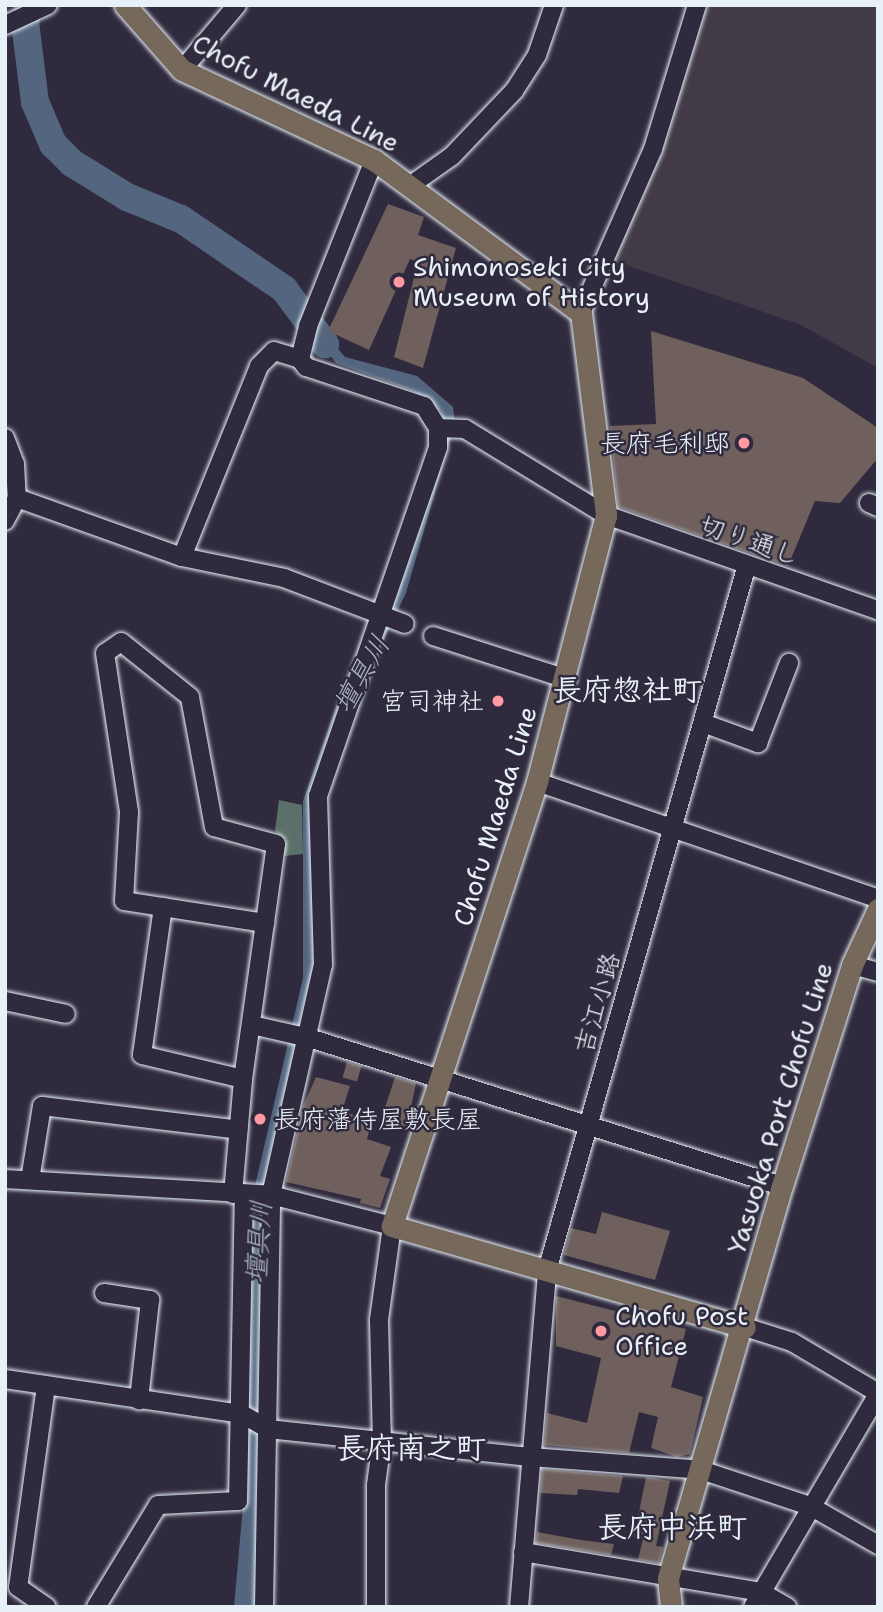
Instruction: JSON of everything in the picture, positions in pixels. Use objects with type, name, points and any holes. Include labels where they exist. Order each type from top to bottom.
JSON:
[{"type":"main road","name":"Chofu Maeda Line","points":[[125,5],[181,70],[374,159],[581,313],[606,515],[566,679],[537,782],[391,1226]]},
{"type":"main road","name":"Yasuoka Port Chofu Line","points":[[745,1327],[782,1186],[852,965],[878,909]]},
{"type":"main road","points":[[391,1226],[745,1327],[668,1577],[671,1607]]},
{"type":"street","points":[[5,25],[48,5]]},
{"type":"street","points":[[181,70],[237,5]]},
{"type":"street","points":[[411,185],[453,156],[514,91],[537,55],[555,5]]},
{"type":"street","points":[[581,313],[653,149],[697,5]]},
{"type":"street","points":[[300,359],[308,326],[374,159]]},
{"type":"street","points":[[96,1607],[159,1505],[238,1501],[253,1195],[301,1036],[325,939],[318,796],[355,678],[392,619],[438,447],[438,428],[424,406],[306,367],[300,359],[274,351],[259,366],[182,556]]},
{"type":"street","name":"切り通し","points":[[438,428],[464,429],[606,515],[746,568],[878,610]]},
{"type":"street","points":[[5,438],[16,464],[18,498],[5,521]]},
{"type":"street","points":[[18,498],[182,556],[284,579],[392,619]]},
{"type":"street","name":"吉江小路","points":[[519,1607],[547,1271],[746,568]]},
{"type":"street","points":[[433,636],[566,679]]},
{"type":"street","points":[[264,1607],[266,1428],[253,1195],[239,1130],[243,1079],[252,1025],[276,844],[214,827],[190,697],[121,642],[105,653],[129,812],[124,901],[265,923]]},
{"type":"street","points":[[703,723],[758,743],[789,663]]},
{"type":"street","points":[[537,782],[878,899]]},
{"type":"street","points":[[163,907],[142,1055],[243,1079]]},
{"type":"street","points":[[852,965],[878,972]]},
{"type":"street","points":[[5,1001],[66,1014]]},
{"type":"street","points":[[252,1025],[301,1036],[782,1186]]},
{"type":"street","points":[[30,1180],[42,1106],[239,1130]]},
{"type":"street","points":[[5,1179],[253,1195],[391,1226],[379,1320],[382,1440],[376,1485],[376,1607]]},
{"type":"street","points":[[104,1293],[150,1300],[139,1400]]},
{"type":"street","points":[[745,1327],[792,1342],[878,1394],[757,1600]]},
{"type":"street","points":[[5,1379],[243,1416],[266,1428],[530,1457],[701,1470],[810,1506],[878,1545]]},
{"type":"street","points":[[47,1386],[18,1587],[47,1607]]},
{"type":"street","points":[[523,1552],[668,1577],[787,1607]]},
{"type":"shaded area","points":[[697,5],[878,5],[878,368],[799,324],[605,258]]},
{"type":"green space","points":[[279,800],[302,805],[303,854],[284,856],[286,840],[275,831]]},
{"type":"water","name":"壇具川","points":[[314,321],[345,357],[417,376],[453,407],[455,423],[406,593],[317,781],[320,940],[261,1213],[264,1292],[257,1607],[234,1607],[243,1506],[249,1212],[303,978],[303,801],[344,684],[359,679],[398,590],[444,421],[441,411],[413,391],[336,363],[311,331]]},
{"type":"building","name":"Shimonoseki City Museum of History","points":[[388,204],[424,217],[418,235],[456,248],[423,368],[394,357],[418,262],[410,259],[369,350],[328,331]]},
{"type":"building","name":"長府毛利邸","points":[[651,331],[803,378],[878,428],[878,458],[840,503],[815,501],[788,566],[618,507],[610,426],[656,424]]},
{"type":"building","points":[[347,1062],[361,1066],[357,1082],[343,1077]]},
{"type":"building","points":[[316,1077],[350,1086],[342,1111],[372,1121],[367,1139],[391,1147],[380,1176],[390,1179],[380,1208],[360,1203],[361,1199],[286,1182],[303,1106]]},
{"type":"building","points":[[395,1077],[416,1083],[407,1127],[381,1120]]},
{"type":"building","points":[[602,1212],[670,1231],[655,1280],[564,1255],[571,1228],[596,1234]]},
{"type":"building","points":[[556,1296],[686,1329],[671,1387],[703,1397],[690,1454],[677,1457],[651,1448],[658,1417],[639,1412],[629,1453],[544,1445],[547,1413],[587,1423],[601,1358],[556,1346]]},
{"type":"building","points":[[542,1469],[623,1476],[619,1493],[578,1489],[577,1495],[540,1493]]},
{"type":"building","points":[[646,1477],[670,1481],[656,1546],[663,1547],[659,1563],[638,1560],[643,1539],[634,1537]]},
{"type":"building","points":[[537,1532],[614,1544],[611,1555],[536,1543]]},
{"type":"waterway","name":"壇具川","points":[[29,5],[25,22],[35,102],[53,144],[72,163],[127,197],[181,219],[284,289],[325,344]]},
{"type":"place","name":"Shimonoseki City Museum of History","points":[[399,282]]},
{"type":"place","name":"長府毛利邸","points":[[744,443]]},
{"type":"place","name":"宮司神社","points":[[498,701]]},
{"type":"place","name":"長府藩侍屋敷長屋","points":[[260,1119]]},
{"type":"place","name":"Chofu Post Office","points":[[601,1331]]},
{"type":"district","name":"長府惣社町","points":[[627,690]]},
{"type":"district","name":"長府南之町","points":[[411,1448]]},
{"type":"district","name":"長府中浜町","points":[[672,1527]]}]
